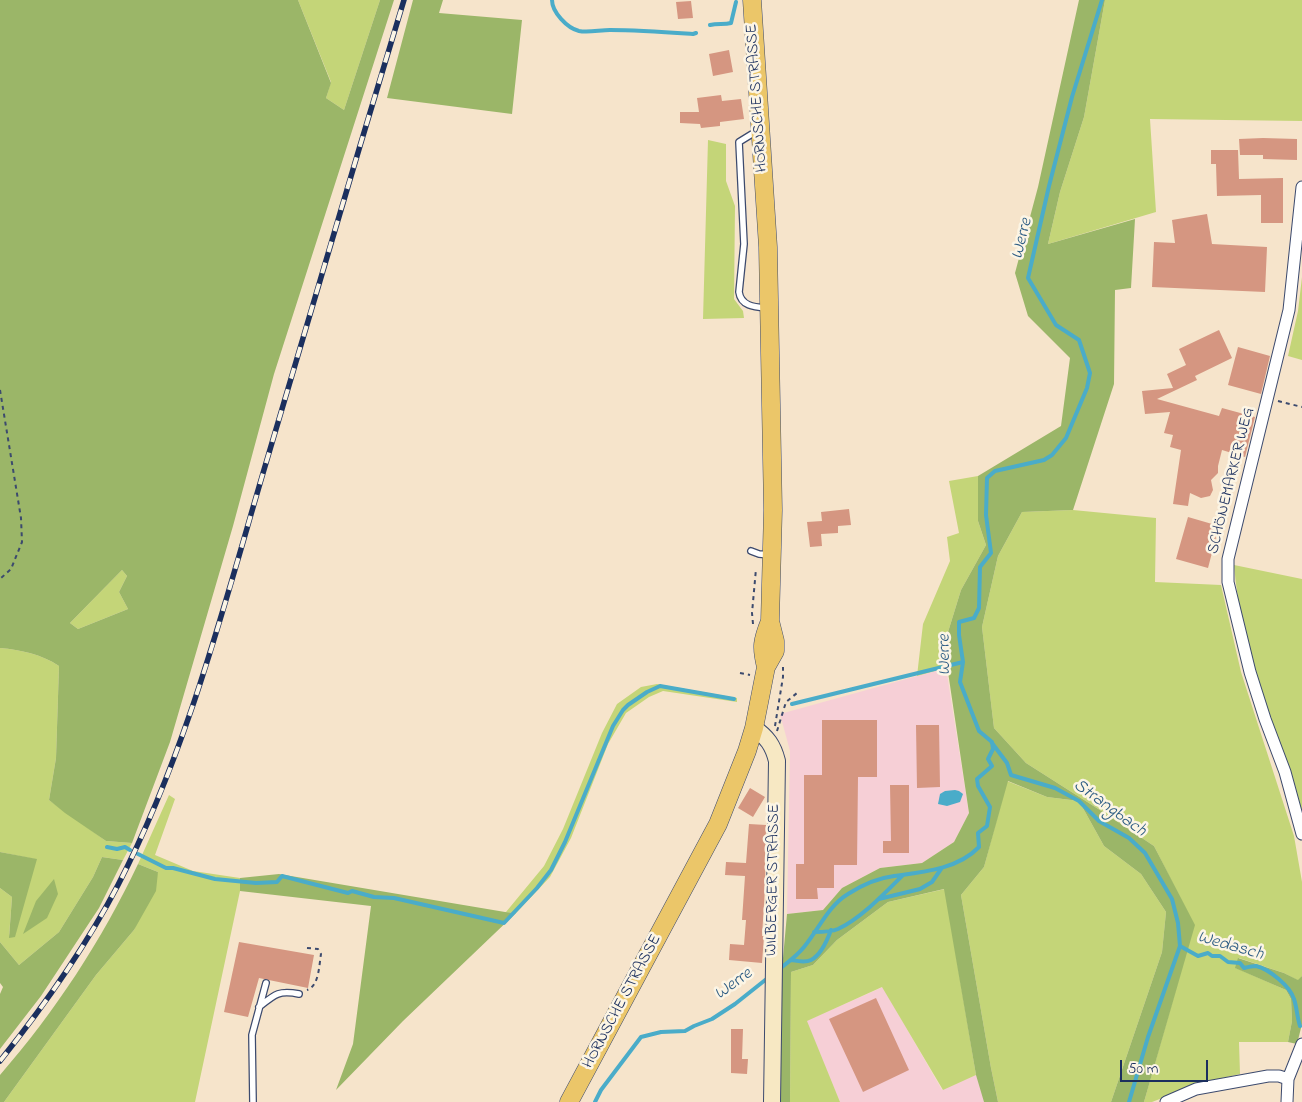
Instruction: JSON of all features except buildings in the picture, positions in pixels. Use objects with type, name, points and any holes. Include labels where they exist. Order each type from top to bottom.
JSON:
[{"type":"main road","name":"HORNSCHE STRASSE","points":[[569,1102],[590,1058],[678,902],[718,824],[754,728],[756,670],[775,651],[770,621],[772,555],[769,490],[769,309],[761,134],[749,34],[752,0]]},
{"type":"street","name":"SCHÖNEMARKER WEG","points":[[1302,187],[1289,310],[1228,559],[1228,582],[1250,672],[1265,720],[1285,772],[1302,834]]},
{"type":"street","name":"WILBERGER STRASSE","points":[[754,728],[770,742],[776,761],[772,1102]]},
{"type":"street","points":[[1287,1102],[1288,1080],[1302,1044]]},
{"type":"street","points":[[1166,1102],[1196,1089],[1268,1076],[1279,1076],[1288,1080]]},
{"type":"lane","points":[[761,134],[752,134],[739,142],[744,244],[739,292],[740,298],[750,306],[769,309]]},
{"type":"lane","points":[[751,551],[772,555]]},
{"type":"lane","points":[[253,1102],[252,1034],[266,983]]},
{"type":"lane","points":[[259,1008],[277,993],[285,991],[299,994]]},
{"type":"path","points":[[0,390],[21,518],[22,542],[11,569],[0,579]]},
{"type":"path","points":[[1268,399],[1302,407]]},
{"type":"path","points":[[782,660],[784,677],[775,726],[776,732],[786,702],[797,693]]},
{"type":"path","points":[[299,994],[300,988],[308,990],[315,984],[321,954],[318,949],[307,948]]},
{"type":"shaded area","points":[[946,668],[969,813],[954,842],[922,863],[880,868],[842,888],[823,910],[787,914],[790,751],[780,714]]},
{"type":"shaded area","points":[[883,987],[942,1090],[991,1068],[998,1102],[840,1102],[806,1021]]},
{"type":"green space","points":[[0,0],[298,0],[331,83],[326,98],[344,110],[380,0],[394,0],[274,374],[233,526],[170,742],[132,843],[106,841],[49,800],[56,758],[59,666],[31,653],[0,648]],"holes":[[[122,570],[127,576],[119,592],[128,609],[78,629],[70,623]]]},
{"type":"green space","points":[[298,0],[380,0],[344,110],[326,98],[331,82]]},
{"type":"green space","points":[[413,0],[443,0],[439,13],[522,20],[512,114],[387,98]]},
{"type":"green space","points":[[1079,0],[1105,0],[1084,117],[1060,192],[1048,244],[1135,219],[1131,288],[1115,290],[1114,384],[1073,510],[1022,512],[998,556],[982,627],[994,728],[1026,763],[1154,846],[1195,925],[1144,1102],[1111,1102],[1162,952],[1166,912],[1141,874],[1104,846],[1079,801],[1047,797],[1008,781],[984,867],[961,895],[998,1102],[984,1102],[976,1075],[944,889],[888,902],[837,940],[813,965],[791,972],[790,1102],[780,1102],[781,980],[787,914],[823,910],[842,888],[880,868],[922,863],[954,842],[969,813],[944,645],[961,590],[986,545],[978,521],[978,476],[1061,426],[1070,358],[1028,316],[1015,273],[1038,187]]},
{"type":"green space","points":[[1105,0],[1302,0],[1302,121],[1150,119],[1156,212],[1048,244],[1060,192],[1084,117]]},
{"type":"green space","points":[[708,140],[726,144],[726,181],[735,206],[734,299],[743,311],[744,318],[703,319]]},
{"type":"green space","points":[[1302,277],[1302,360],[1288,356],[1298,311]]},
{"type":"green space","points":[[978,476],[978,521],[986,545],[961,590],[944,645],[946,668],[917,676],[923,624],[950,561],[947,537],[959,533],[949,481]]},
{"type":"green space","points":[[1073,510],[1156,518],[1155,582],[1221,585],[1241,672],[1294,836],[1302,882],[1302,976],[1299,981],[1284,973],[1239,958],[1236,968],[1286,990],[1291,999],[1292,1021],[1288,1042],[1239,1042],[1240,1074],[1201,1083],[1152,1102],[1144,1102],[1194,925],[1154,846],[1026,763],[994,728],[982,627],[998,556],[1022,512]]},
{"type":"green space","points":[[1234,565],[1302,579],[1302,813],[1270,722],[1251,660],[1238,597]]},
{"type":"green space","points":[[122,570],[127,576],[119,592],[128,609],[78,629],[70,623]]},
{"type":"green space","points":[[0,648],[31,653],[59,666],[56,758],[49,800],[106,841],[132,843],[123,860],[102,857],[93,877],[59,932],[19,965],[0,942],[0,888],[12,897],[9,937],[34,859],[0,852]]},
{"type":"green space","points":[[657,684],[737,698],[737,702],[663,691],[649,697],[626,713],[608,744],[571,838],[550,877],[516,913],[506,912],[544,866],[563,829],[602,733],[617,704],[641,687]]},
{"type":"green space","points":[[1007,781],[1047,797],[1079,801],[1104,846],[1141,874],[1166,912],[1162,952],[1111,1102],[998,1102],[961,895],[984,867]]},
{"type":"green space","points":[[169,795],[175,799],[155,855],[193,871],[240,878],[240,891],[195,1102],[4,1102],[96,975],[134,930],[158,872],[138,864]]},
{"type":"green space","points":[[0,852],[37,859],[15,937],[9,938],[12,897],[0,888]]},
{"type":"green space","points":[[102,857],[123,860],[99,908],[41,996],[0,1049],[0,994],[3,987],[0,983],[0,942],[19,965],[59,932],[93,877]]},
{"type":"green space","points":[[138,864],[158,872],[156,891],[134,930],[96,975],[4,1102],[0,1102],[0,1075],[40,1026],[76,974],[109,920]]},
{"type":"green space","points":[[279,874],[516,913],[403,1021],[336,1090],[353,1044],[371,906],[240,891],[240,878]]},
{"type":"green space","points":[[54,879],[58,894],[47,918],[23,934],[36,901]]},
{"type":"green space","points":[[945,889],[976,1075],[943,1090],[882,987],[807,1021],[840,1102],[790,1102],[791,972],[813,965],[837,940],[888,902]]},
{"type":"green space","points":[[1238,958],[1284,973],[1298,980],[1302,976],[1302,1024],[1297,1044],[1288,1042],[1292,1021],[1291,999],[1286,990],[1235,968]]},
{"type":"water","points":[[955,790],[963,794],[960,802],[947,806],[938,804],[940,794],[945,791]]},
{"type":"waterway","points":[[552,0],[561,19],[570,27],[579,31],[620,30],[696,33]]},
{"type":"waterway","name":"Werre","points":[[778,970],[801,950],[829,911],[848,894],[882,878],[929,871],[951,865],[971,854],[979,847],[978,833],[987,826],[990,807],[978,786],[977,779],[992,766],[988,759],[993,749],[992,742],[979,731],[960,682],[963,662],[959,622],[974,618],[979,608],[980,567],[991,553],[986,515],[987,478],[995,471],[1044,460],[1052,455],[1066,438],[1087,388],[1090,373],[1079,340],[1056,325],[1028,278],[1072,97],[1102,0]]},
{"type":"waterway","points":[[710,25],[731,23],[736,2]]},
{"type":"waterway","points":[[792,704],[963,662]]},
{"type":"waterway","points":[[138,854],[166,868],[173,868],[215,879],[256,883],[277,882],[282,876],[348,893],[352,891],[374,897],[394,898],[504,923],[551,870],[565,842],[613,726],[628,705],[660,686],[734,699]]},
{"type":"waterway","name":"Strangbach","points":[[992,743],[1007,763],[1011,775],[1055,788],[1079,801],[1099,821],[1129,838],[1145,853],[1172,899],[1178,923],[1180,946],[1148,1037],[1129,1102]]},
{"type":"waterway","points":[[107,847],[117,849],[125,847],[130,850]]},
{"type":"waterway","points":[[879,899],[920,889],[932,882],[941,869]]},
{"type":"waterway","points":[[814,932],[832,931],[855,919],[902,876]]},
{"type":"waterway","points":[[791,960],[806,961],[815,958],[828,939],[831,930]]},
{"type":"waterway","name":"Wedasch","points":[[1180,946],[1198,956],[1208,953],[1212,956],[1220,956],[1228,962],[1240,963],[1244,968],[1256,966],[1273,974],[1292,994],[1300,1026]]},
{"type":"waterway","name":"Werre","points":[[595,1102],[601,1090],[641,1037],[661,1032],[685,1031],[712,1019],[735,1004],[769,977]]},
{"type":"railway","points":[[0,1061],[48,998],[92,931],[118,885],[164,783],[184,730],[219,624],[404,0]]}]
